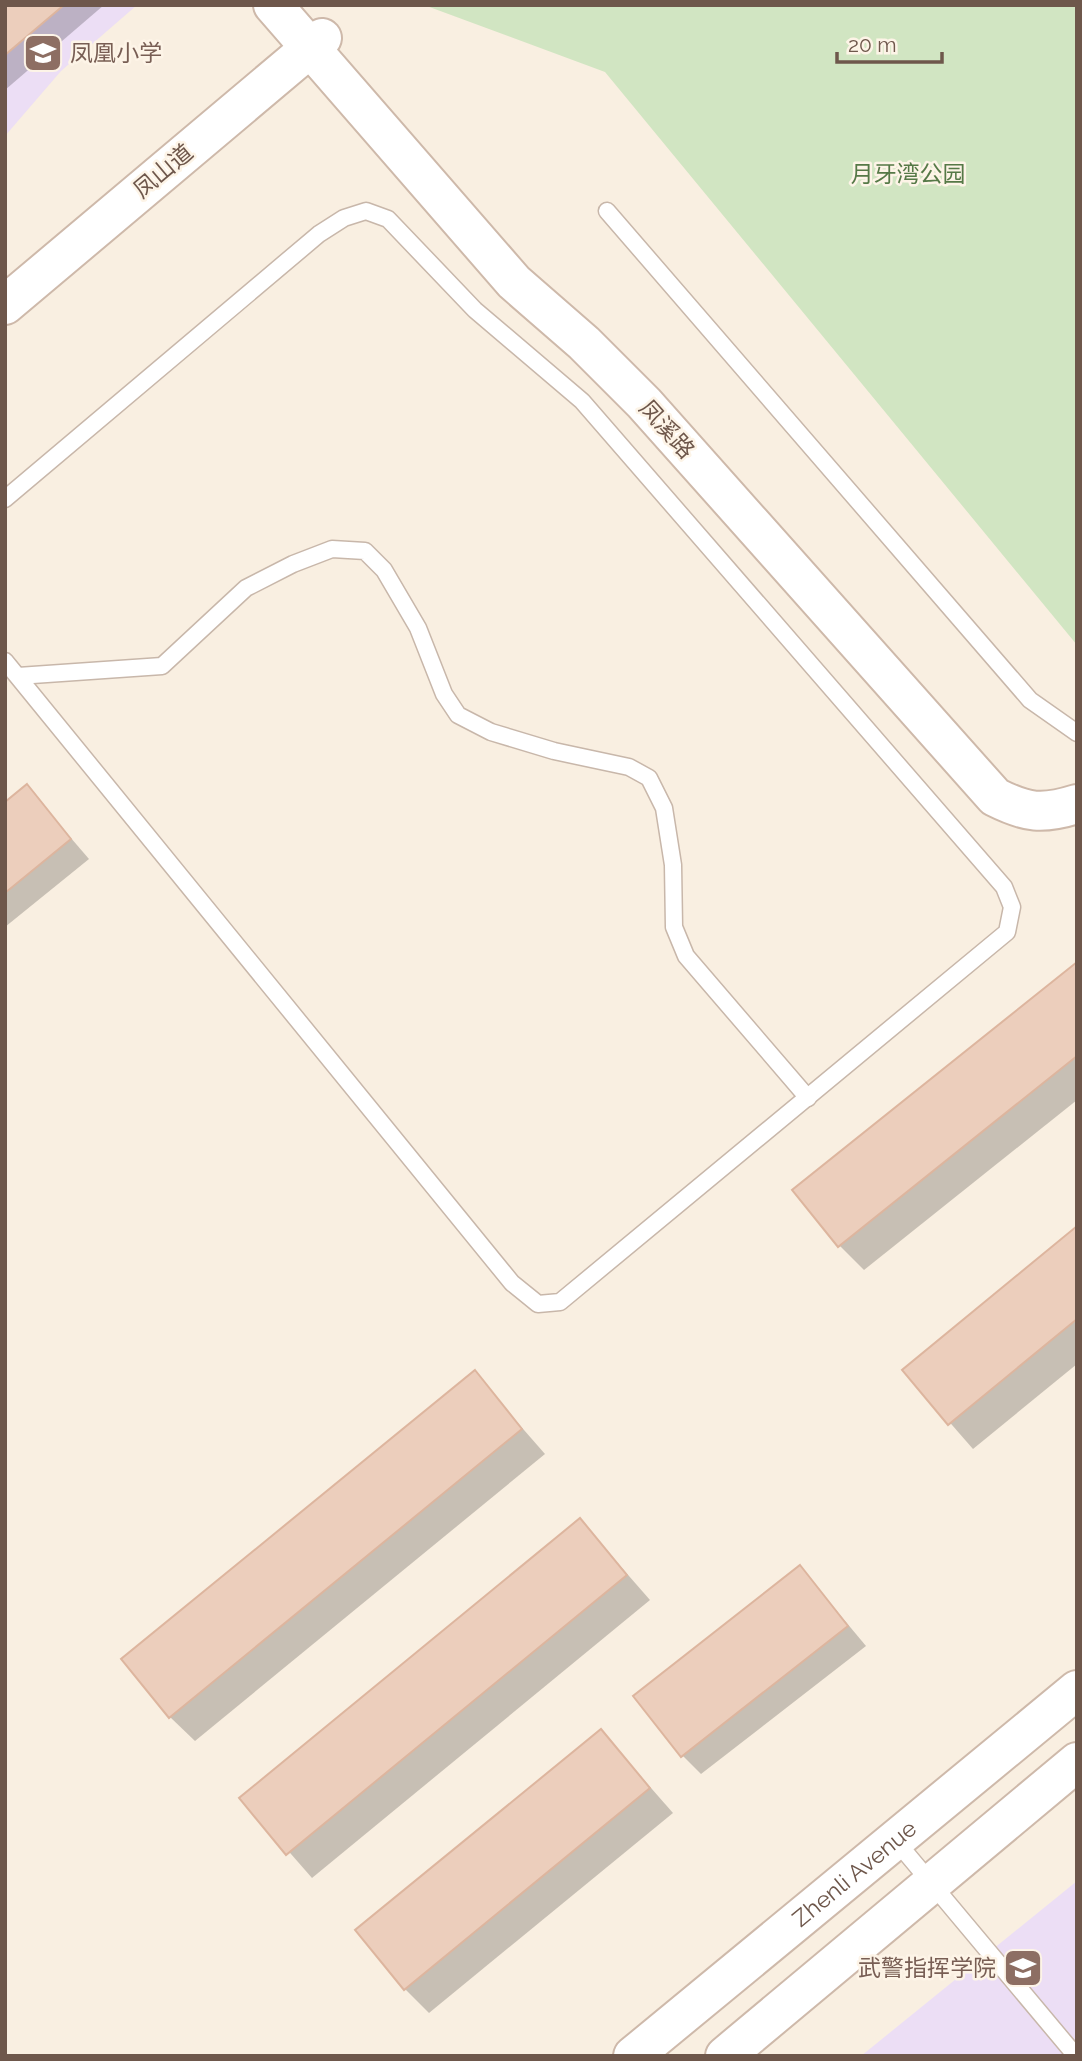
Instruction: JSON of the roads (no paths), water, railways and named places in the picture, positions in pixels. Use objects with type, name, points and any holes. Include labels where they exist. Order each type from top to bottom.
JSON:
[{"type":"street","name":"凤溪路","points":[[273,5],[307,30],[537,274],[651,382],[978,750],[1022,789],[1045,791],[1077,780]]},
{"type":"street","name":"凤溪路","points":[[307,30],[514,282],[584,343],[644,403],[995,797],[1023,811],[1055,811],[1077,804]]},
{"type":"street","name":"凤山道","points":[[5,278],[307,30]]},
{"type":"street","name":"凤山道","points":[[5,305],[307,30]]},
{"type":"street","name":"Zhenli Avenue","points":[[633,2056],[1077,1690]]},
{"type":"street","points":[[725,2056],[1077,1762]]},
{"type":"lane","points":[[5,499],[319,234],[344,218],[366,211],[388,219],[475,310],[582,401],[1004,887],[1012,907],[1007,932],[560,1303],[538,1304],[512,1283],[5,662]]},
{"type":"lane","points":[[607,211],[1030,700],[1077,733]]},
{"type":"lane","points":[[18,676],[162,666],[246,589],[293,564],[332,549],[365,551],[384,570],[418,628],[444,694],[458,715],[491,732],[554,751],[629,767],[649,778],[664,808],[673,865],[674,927],[686,956],[808,1098]]},
{"type":"lane","points":[[896,1841],[1076,2056]]},
{"type":"place","name":"凤凰小学","points":[[43,53]]},
{"type":"place","name":"武警指挥学院","points":[[1023,1968]]},
{"type":"park label","name":"月牙湾公园","points":[[908,174]]}]
